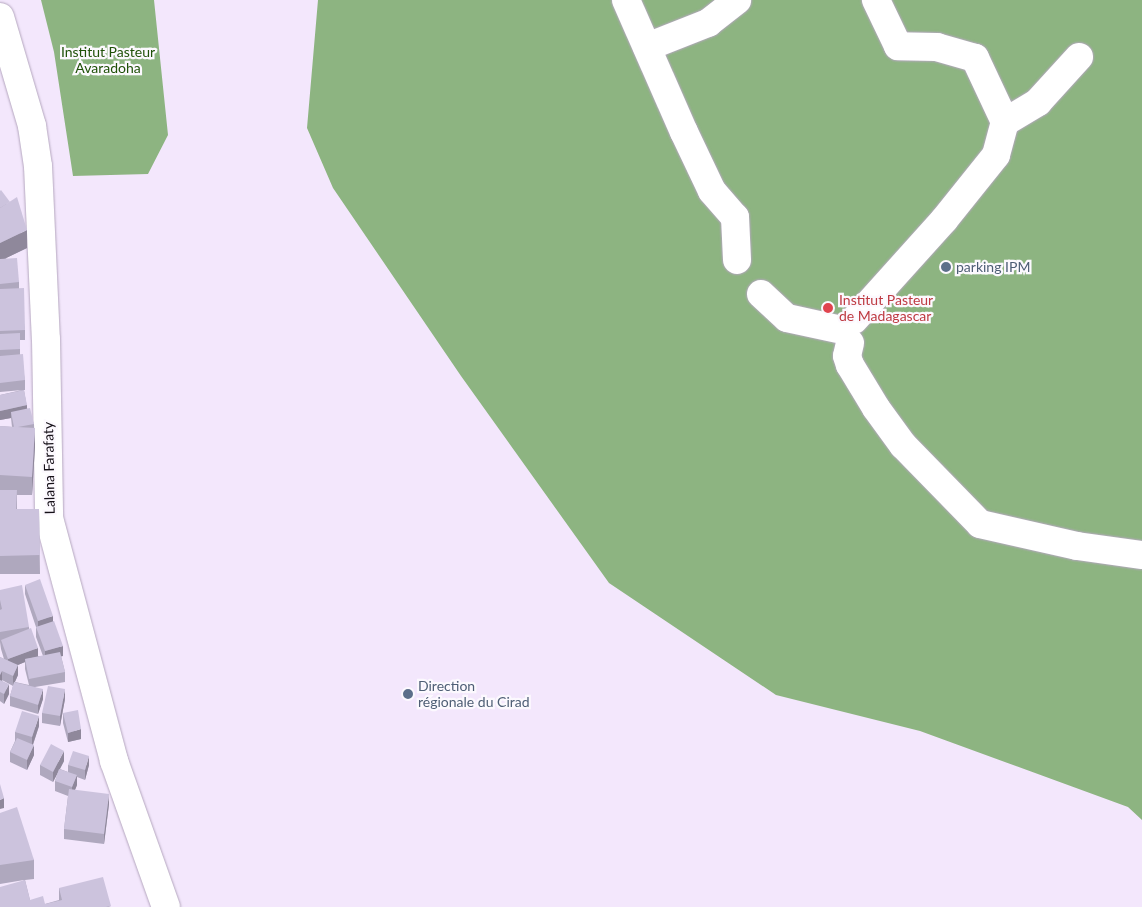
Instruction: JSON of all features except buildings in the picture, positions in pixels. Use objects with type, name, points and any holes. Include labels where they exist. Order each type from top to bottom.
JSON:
[{"type":"main road","points":[[626,0],[712,191],[735,218],[737,260]]},
{"type":"main road","points":[[647,47],[708,23],[737,0]]},
{"type":"main road","points":[[876,0],[898,46],[937,47],[975,58],[1005,122],[996,154],[944,220],[847,331],[847,356],[850,365],[903,445],[980,524],[1077,546],[1142,555]]},
{"type":"main road","name":"Lalana Farafaty","points":[[0,17],[32,126],[38,166],[46,339],[49,518],[114,761],[166,907]]},
{"type":"main road","points":[[1005,122],[1038,102],[1078,57]]},
{"type":"main road","points":[[761,294],[787,318],[847,331]]},
{"type":"green space","name":"Institut Pasteur Avaradoha","points":[[41,0],[154,0],[168,135],[148,174],[73,176],[54,52]]},
{"type":"green space","points":[[318,0],[1142,0],[1142,820],[1128,807],[920,731],[776,695],[609,583],[461,376],[333,188],[307,128]]},
{"type":"place","name":"parking IPM","points":[[946,267]]},
{"type":"place","name":"Institut Pasteur de Madagascar","points":[[828,308]]},
{"type":"place","name":"Direction régionale du Cirad","points":[[408,694]]}]
